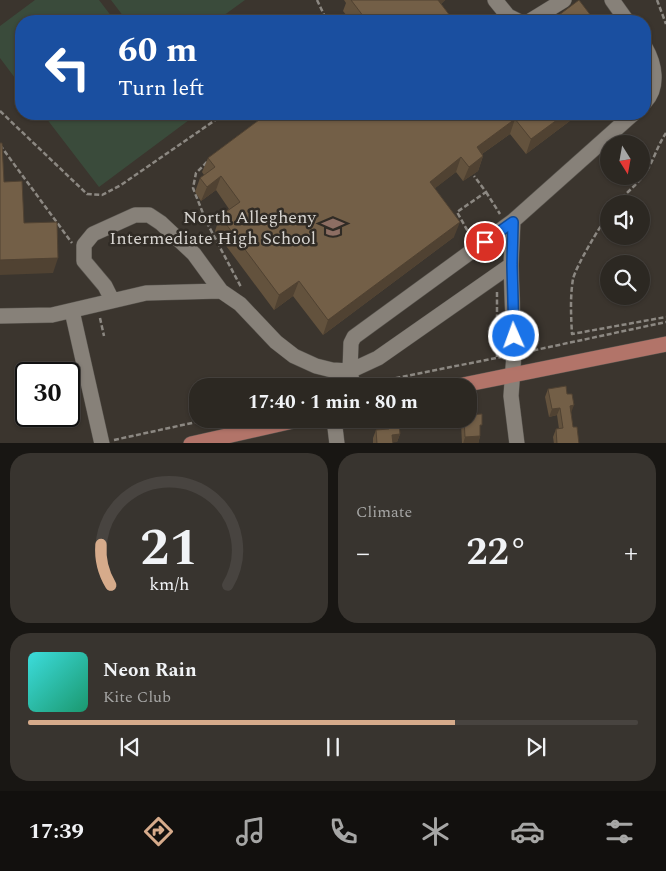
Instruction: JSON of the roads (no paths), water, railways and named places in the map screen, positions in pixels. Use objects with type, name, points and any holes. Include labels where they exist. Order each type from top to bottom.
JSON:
[{"type":"main road","points":[[477,382],[666,344]]},
{"type":"main road","points":[[195,443],[262,428]]},
{"type":"street","points":[[495,0],[507,15]]},
{"type":"street","points":[[536,15],[546,5],[564,0]]},
{"type":"street","points":[[612,0],[623,15]]},
{"type":"street","points":[[651,61],[655,79],[651,92]]},
{"type":"street","points":[[351,378],[351,343],[354,337],[511,223],[626,120]]},
{"type":"street","points":[[112,300],[105,286],[84,261],[84,245],[93,234],[135,215],[149,214],[161,223],[194,254],[221,291]]},
{"type":"street","points":[[511,223],[514,354],[510,396],[517,443]]},
{"type":"street","points":[[352,378],[512,265]]},
{"type":"street","points":[[0,316],[52,315],[112,300],[146,294],[221,291],[230,295],[276,342],[294,356],[349,378]]},
{"type":"street","points":[[72,311],[102,443]]},
{"type":"street","points":[[335,428],[337,443]]},
{"type":"place","name":"North Allegheny Intermediate High School","points":[[333,227]]}]
